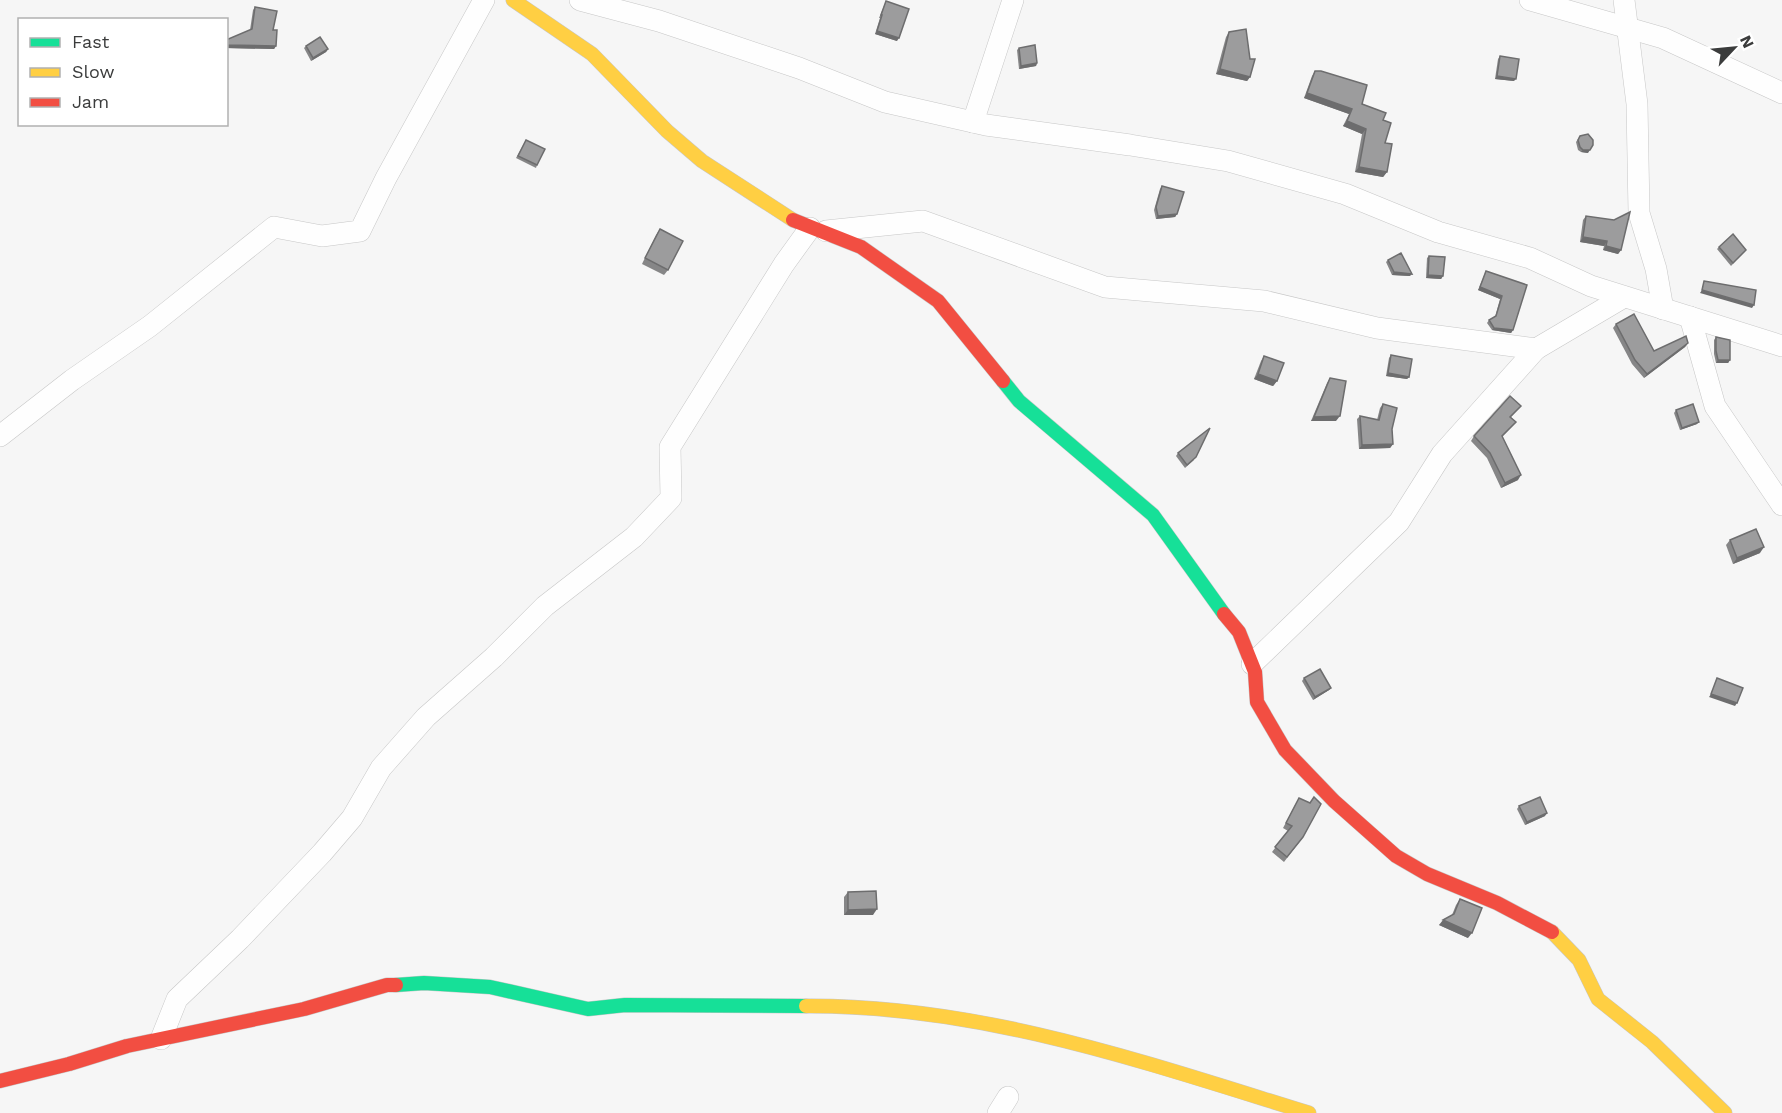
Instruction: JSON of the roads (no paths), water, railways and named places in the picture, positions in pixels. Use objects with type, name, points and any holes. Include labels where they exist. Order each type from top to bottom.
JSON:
[{"type":"street","points":[[0,436],[72,380],[150,326],[274,227],[322,236],[360,231],[386,178],[484,0]]},
{"type":"street","points":[[513,0],[592,54],[668,131],[702,161],[797,223],[861,247],[938,301],[1019,401],[1153,515],[1213,600],[1239,632],[1255,672],[1257,702],[1285,750],[1334,801],[1396,856],[1427,874],[1497,903],[1555,934],[1579,960],[1598,999],[1652,1042],[1725,1113]]},
{"type":"street","points":[[580,0],[659,21],[799,68],[885,102],[972,122],[1228,161],[1345,194],[1438,232],[1530,258],[1591,286],[1782,346]]},
{"type":"street","points":[[972,122],[1013,0]]},
{"type":"street","points":[[1530,0],[1663,38],[1782,93]]},
{"type":"street","points":[[1624,0],[1637,104],[1639,213],[1656,269],[1663,309]]},
{"type":"street","points":[[161,1039],[177,999],[240,939],[322,853],[352,818],[381,768],[426,717],[494,657],[545,606],[634,537],[671,498],[670,447],[784,264],[815,230],[924,220],[1106,287],[1263,301],[1377,328],[1536,349]]},
{"type":"street","points":[[1251,664],[1399,522],[1442,454],[1536,349],[1624,297]]},
{"type":"street","points":[[1690,317],[1715,405],[1782,505]]},
{"type":"street","points":[[0,1081],[69,1064],[127,1046],[304,1009],[387,985],[424,983],[490,987],[588,1009],[625,1005],[855,1006],[956,1017],[1094,1047],[1309,1113]]}]
